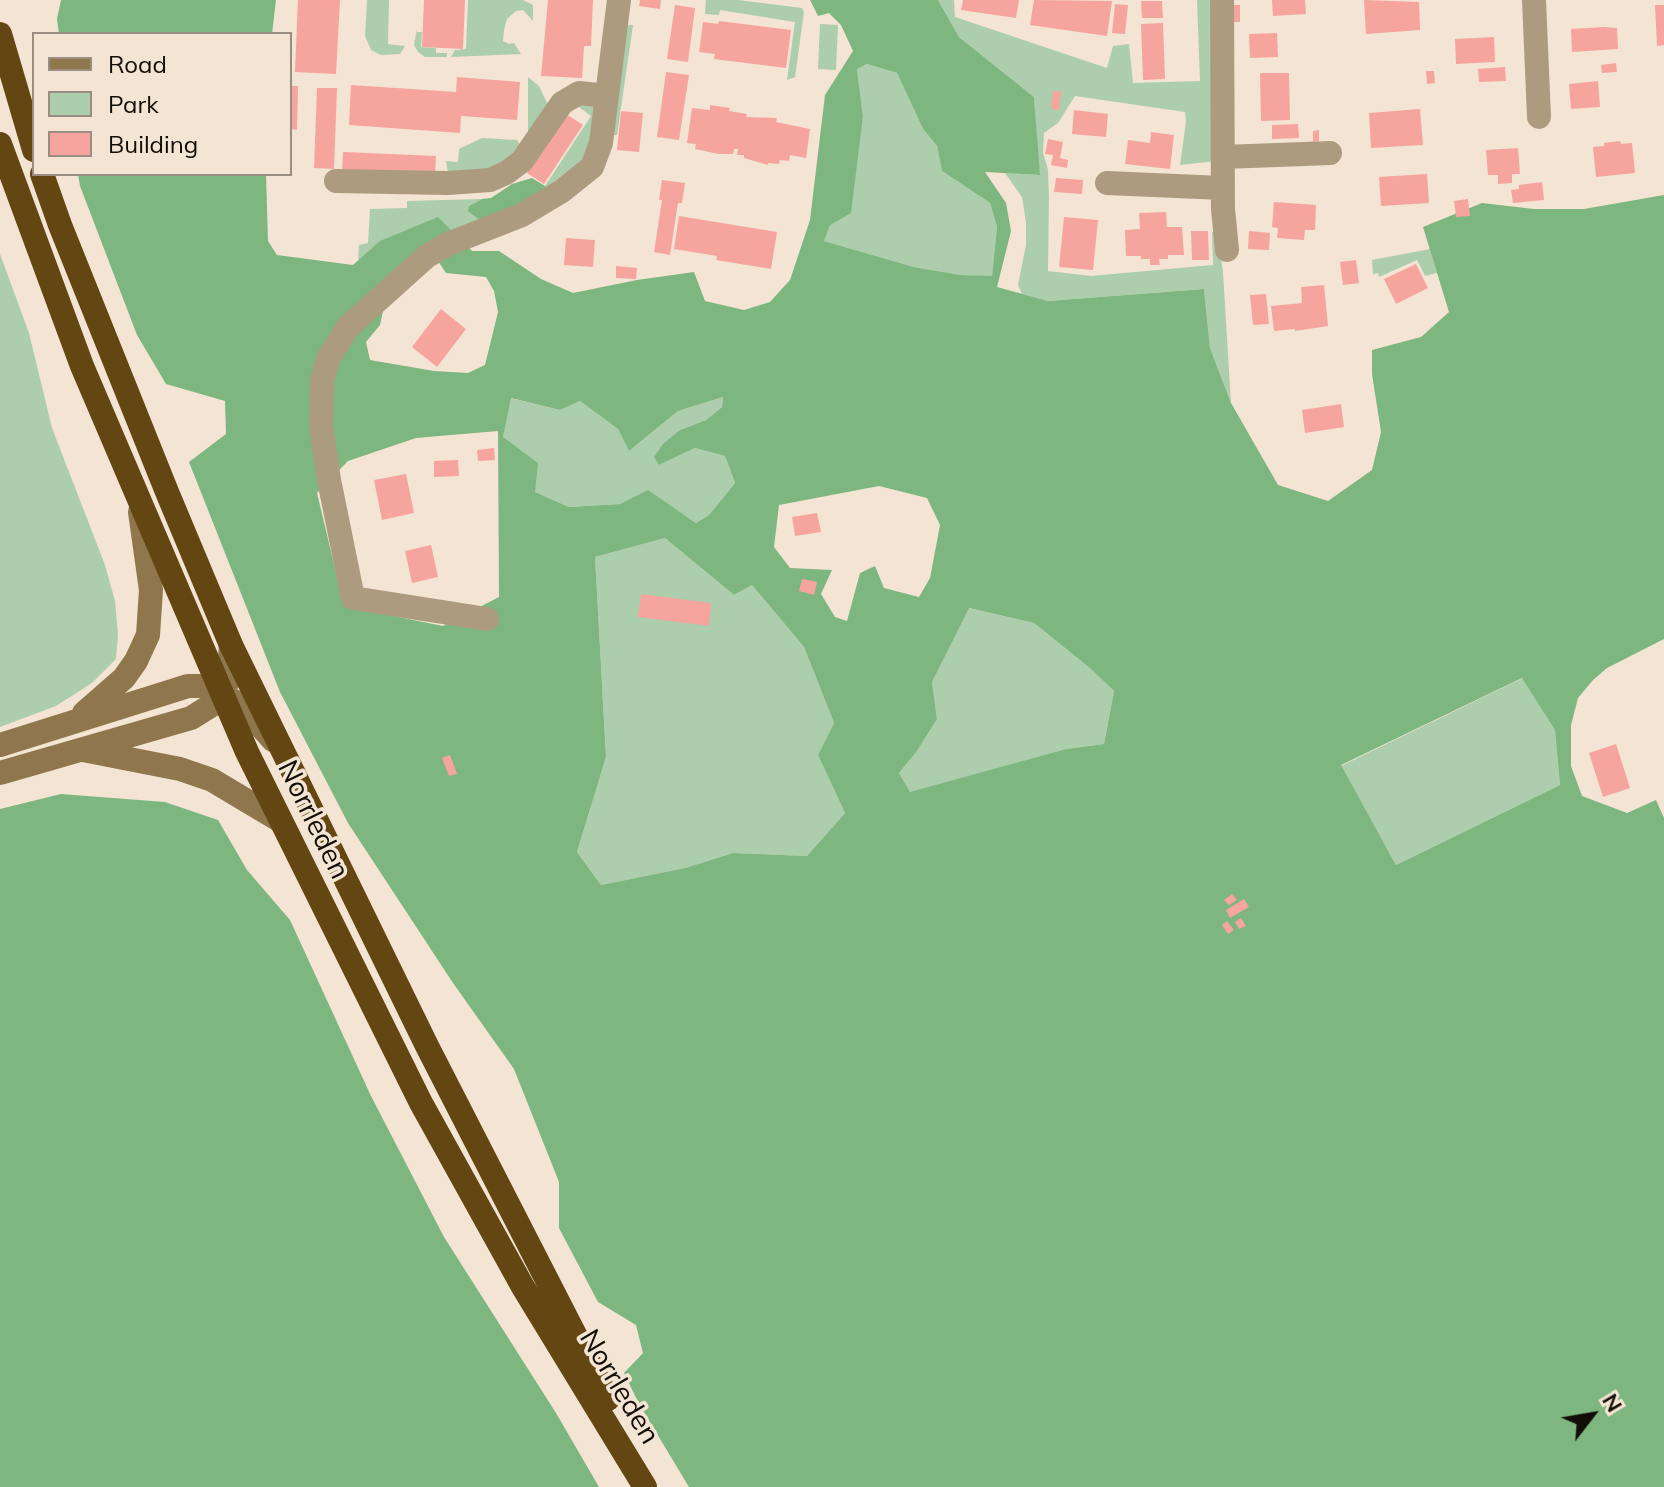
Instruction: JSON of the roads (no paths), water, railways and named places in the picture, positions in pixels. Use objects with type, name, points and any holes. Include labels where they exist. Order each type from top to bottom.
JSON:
[{"type":"highway","points":[[0,34],[32,143]]},
{"type":"highway","name":"Norrleden","points":[[0,144],[77,352],[139,505],[279,820],[414,1089],[474,1200],[523,1287],[645,1487]]},
{"type":"highway","name":"Norrleden","points":[[43,176],[231,645],[427,1046],[653,1487]]},
{"type":"main road","points":[[76,719],[124,678],[148,635],[151,590],[139,505]]},
{"type":"main road","points":[[0,773],[77,749],[181,723],[212,705],[221,694],[228,681],[231,645]]},
{"type":"main road","points":[[0,745],[188,686],[203,686],[249,713],[282,752]]},
{"type":"main road","points":[[77,749],[180,769],[212,780],[279,820]]},
{"type":"street","points":[[487,619],[353,598],[321,426],[322,381],[328,359],[348,327],[427,256],[448,244],[522,215],[587,173],[599,154],[619,0]]},
{"type":"street","points":[[1222,0],[1223,188],[1227,250]]},
{"type":"street","points":[[1534,0],[1539,117]]},
{"type":"street","points":[[336,181],[448,183],[490,180],[522,161],[562,103],[579,93],[607,96]]},
{"type":"street","points":[[1224,157],[1330,153]]},
{"type":"street","points":[[1107,183],[1223,188]]}]
